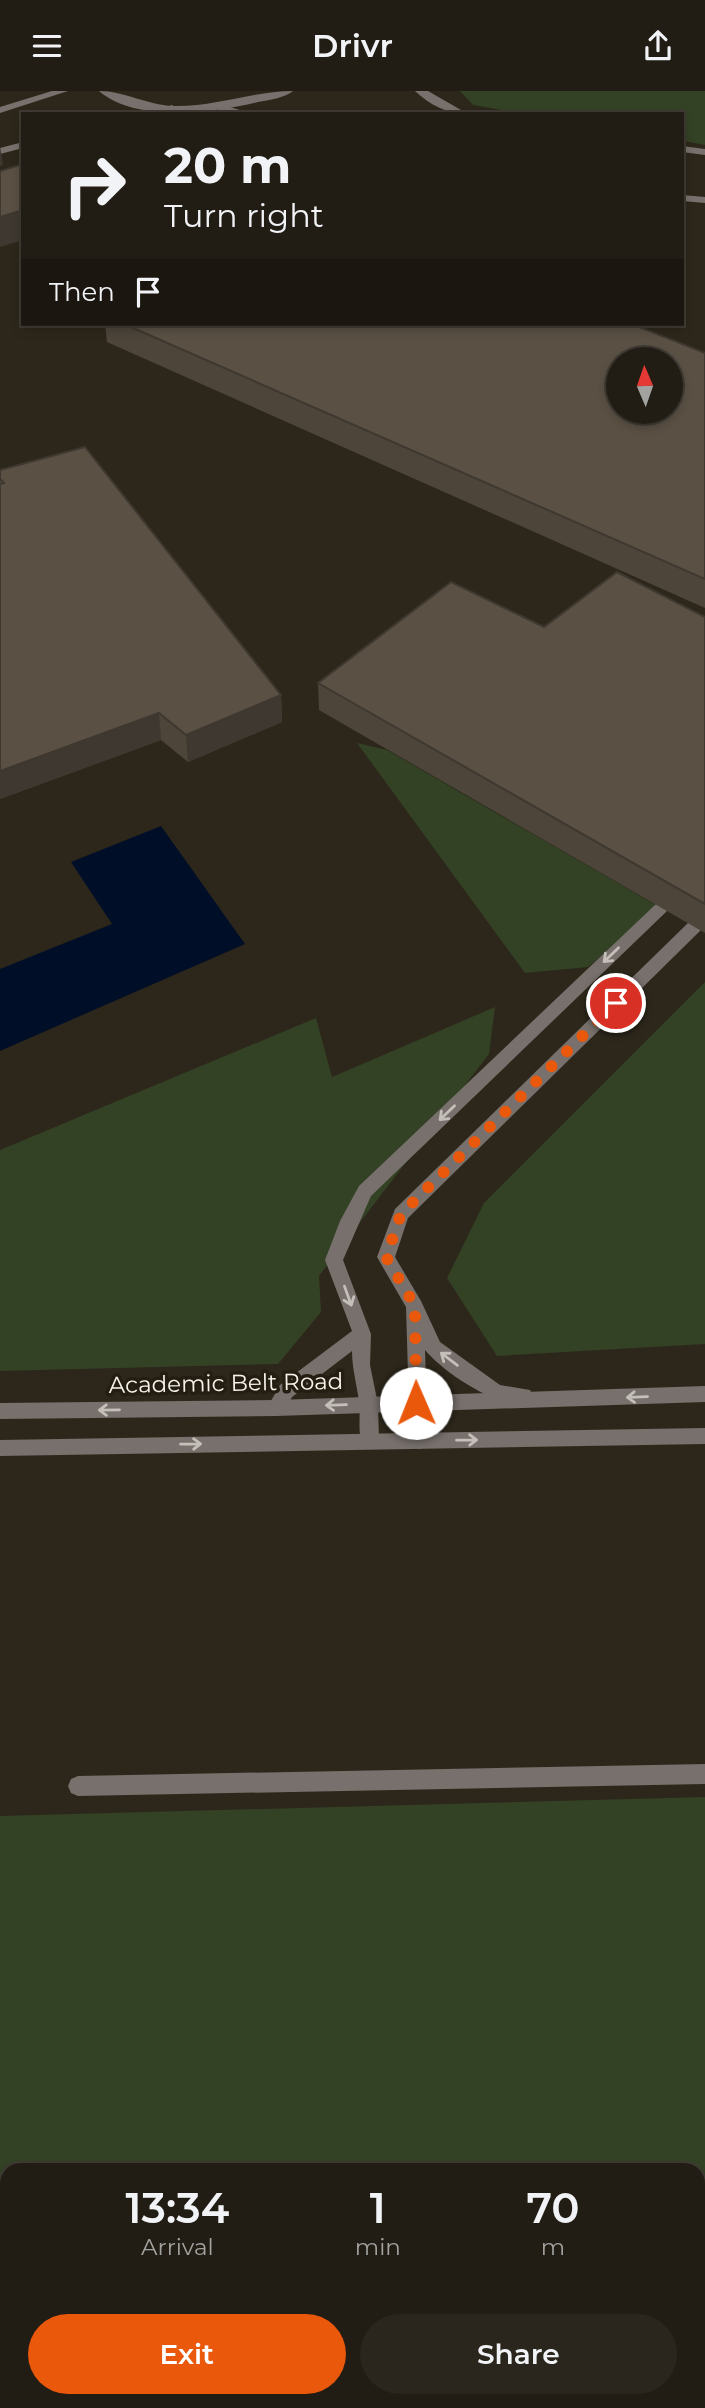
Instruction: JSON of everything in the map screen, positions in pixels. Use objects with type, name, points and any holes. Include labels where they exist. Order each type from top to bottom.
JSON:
[{"type":"street","points":[[0,110],[63,91]]},
{"type":"street","points":[[104,91],[122,101],[172,108],[220,107],[288,91]]},
{"type":"street","points":[[420,91],[458,112]]},
{"type":"street","points":[[220,107],[236,112]]},
{"type":"street","points":[[156,112],[172,108]]},
{"type":"street","points":[[0,151],[21,146]]},
{"type":"street","points":[[684,149],[705,152]]},
{"type":"street","points":[[684,198],[705,199]]},
{"type":"street","points":[[370,1441],[369,1404],[361,1365],[362,1335],[334,1260],[349,1221],[365,1191],[661,908]]},
{"type":"street","points":[[555,1400],[496,1392],[433,1347],[415,1306],[386,1257],[401,1214],[694,927]]},
{"type":"street","points":[[415,1306],[419,1441]]},
{"type":"street","points":[[276,1408],[286,1391],[362,1335]]},
{"type":"street","name":"Academic Belt Road","points":[[0,1412],[276,1408],[705,1394]]},
{"type":"street","points":[[0,1448],[705,1436]]},
{"type":"street","points":[[78,1786],[705,1773]]},
{"type":"green space","points":[[460,91],[705,91],[705,145],[684,141],[684,112],[513,112],[473,105]]},
{"type":"green space","points":[[357,743],[387,750],[661,908],[588,967],[525,973]]},
{"type":"green space","points":[[705,982],[705,1344],[497,1356],[447,1278],[484,1203]]},
{"type":"green space","points":[[495,1007],[489,1054],[319,1276],[321,1312],[278,1364],[0,1371],[0,1150],[316,1018],[332,1077]]},
{"type":"green space","points":[[705,1797],[705,2163],[0,2163],[0,1816]]},
{"type":"water","points":[[161,826],[245,944],[0,1051],[0,969],[112,924],[71,862]]},
{"type":"building","points":[[21,165],[21,211],[0,217],[0,171]]},
{"type":"building","points":[[129,326],[637,326],[705,353],[705,579]]},
{"type":"building","points":[[85,447],[281,695],[186,735],[159,713],[0,771],[0,484],[4,483],[0,479],[0,470]]},
{"type":"building","points":[[617,572],[705,617],[705,904],[318,683],[451,582],[544,627]]},
{"type":"route","points":[[416,1403],[415,1306],[386,1257],[401,1214],[616,1003]]}]
